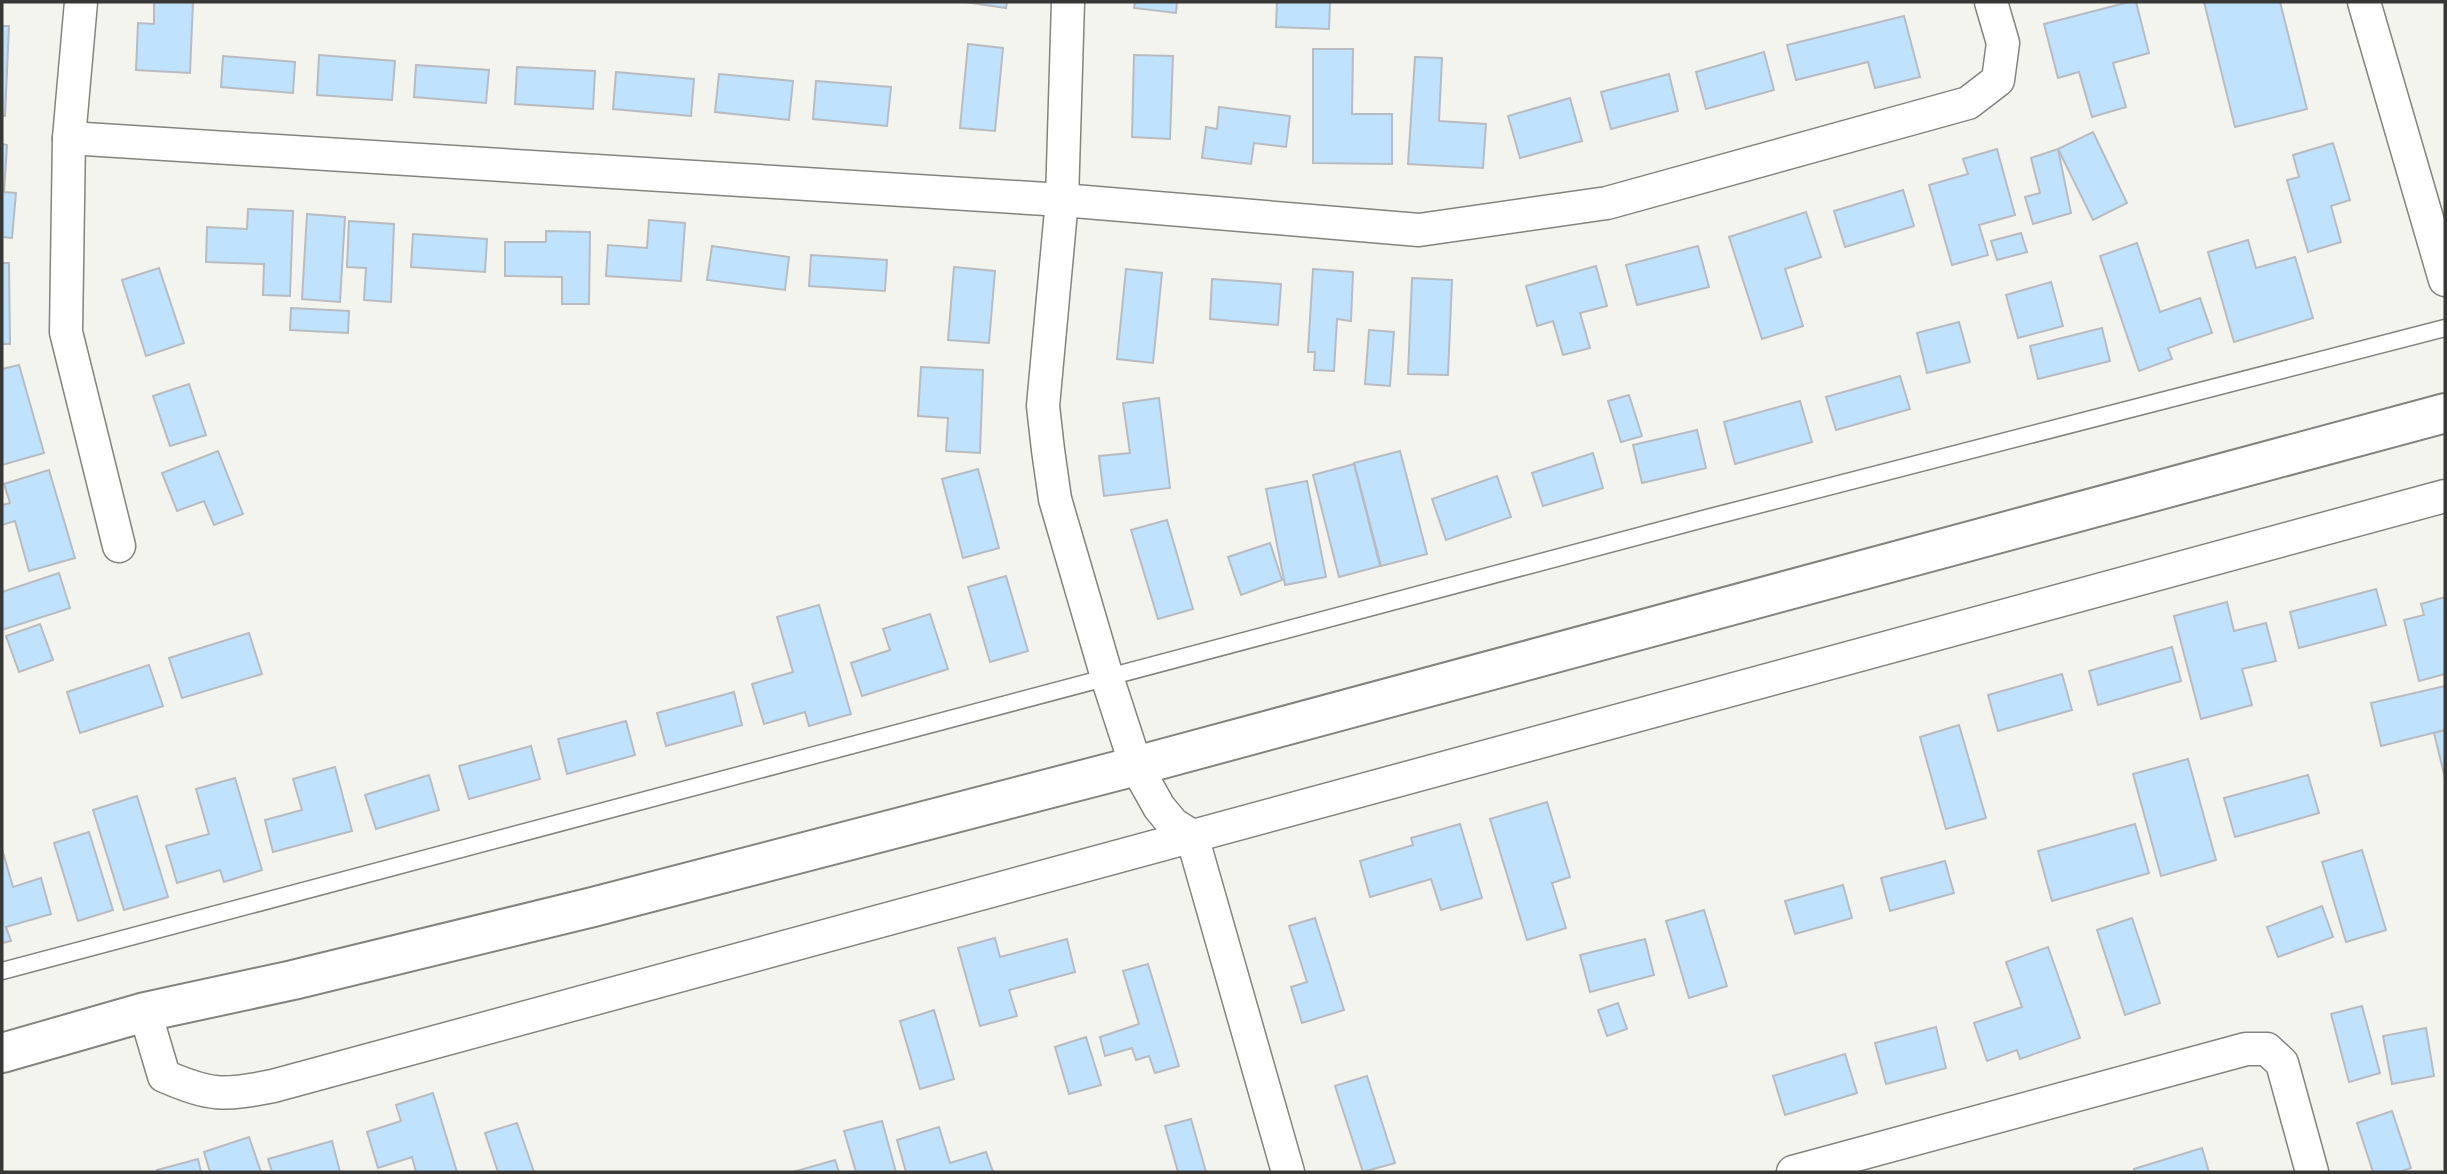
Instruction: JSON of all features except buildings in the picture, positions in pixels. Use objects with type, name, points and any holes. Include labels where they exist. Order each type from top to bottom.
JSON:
[{"type":"street","points":[[81,2],[69,138],[66,332],[119,546]]},
{"type":"street","points":[[1068,2],[1062,200],[1043,406],[1055,499],[1136,766],[1159,807],[1173,824],[1192,836],[1288,1172]]},
{"type":"street","points":[[69,138],[1062,200],[1419,230],[1607,203],[1968,103],[1998,80],[2003,43],[1991,2]]},
{"type":"street","points":[[2364,2],[2445,280]]},
{"type":"street","points":[[2,1053],[145,1012],[293,980],[593,907],[1136,766],[2445,413]]},
{"type":"street","points":[[145,1012],[164,1076],[199,1091],[232,1094],[286,1082],[2445,496]]},
{"type":"street","points":[[1793,1172],[2246,1049],[2267,1049],[2282,1063],[2312,1172]]},
{"type":"lane","points":[[2,971],[1707,518],[2445,328]]}]
